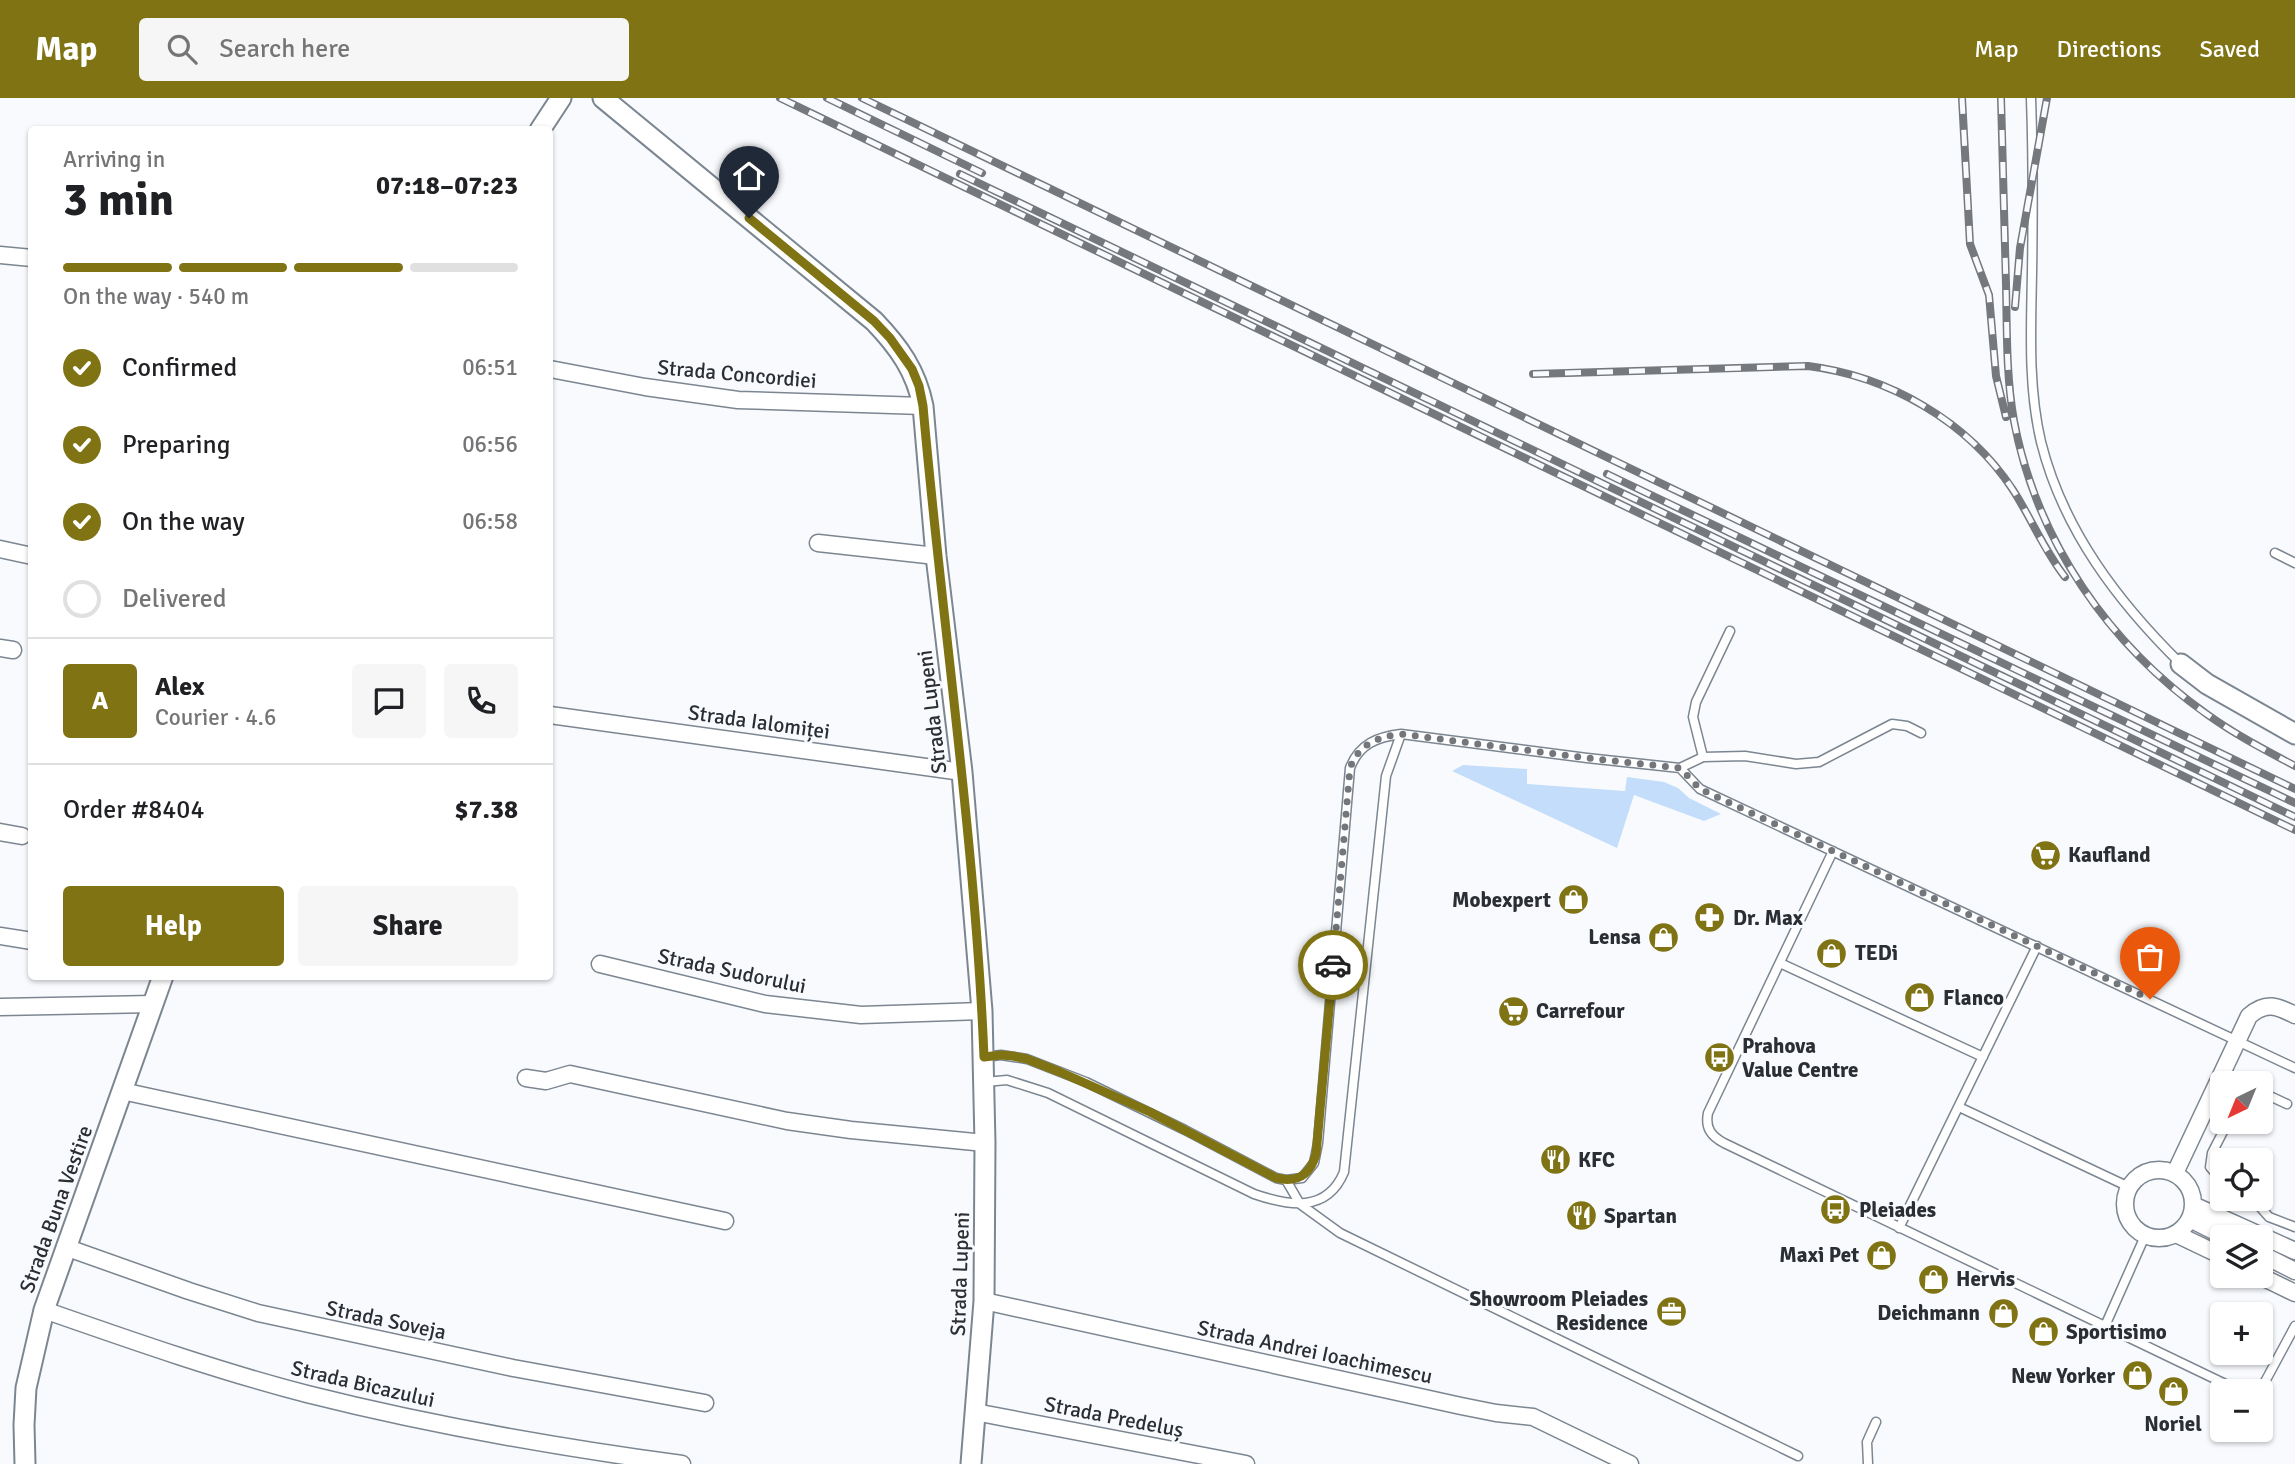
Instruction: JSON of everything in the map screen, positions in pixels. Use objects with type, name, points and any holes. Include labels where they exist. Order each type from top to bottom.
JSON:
[{"type":"street","points":[[543,126],[561,98]]},
{"type":"street","name":"Strada Lupeni","points":[[603,98],[874,321],[904,355],[919,386],[962,772],[982,1011],[984,1301],[971,1464]]},
{"type":"street","points":[[0,255],[28,258]]},
{"type":"street","name":"Strada Concordiei","points":[[553,370],[645,387],[738,400],[923,406]]},
{"type":"street","points":[[818,543],[936,556]]},
{"type":"street","points":[[0,549],[28,554]]},
{"type":"street","points":[[2181,664],[2207,684],[2295,734]]},
{"type":"street","name":"Strada Ialomiței","points":[[553,715],[962,772]]},
{"type":"street","points":[[0,832],[22,836]]},
{"type":"street","points":[[0,936],[28,940]]},
{"type":"street","name":"Strada Sudorului","points":[[600,964],[765,1004],[861,1015],[982,1011]]},
{"type":"street","name":"Strada Buna Vestire","points":[[25,1464],[26,1388],[44,1310],[162,980]]},
{"type":"street","points":[[0,1007],[153,1004]]},
{"type":"street","points":[[2175,1173],[2249,1016],[2260,1008],[2272,1005],[2295,1015]]},
{"type":"street","points":[[526,1078],[546,1081],[570,1074],[787,1121],[985,1143]]},
{"type":"street","points":[[122,1091],[724,1221]]},
{"type":"street","points":[[2176,1234],[2192,1212],[2190,1190],[2175,1173],[2160,1170],[2146,1172],[2134,1180],[2125,1200],[2126,1214],[2133,1227],[2145,1236],[2159,1238],[2176,1234],[2210,1250]]},
{"type":"street","points":[[2192,1212],[2210,1225]]},
{"type":"street","points":[[2192,1212],[2295,1251]]},
{"type":"street","name":"Strada Soveja","points":[[65,1247],[189,1291],[258,1312],[500,1366],[705,1403]]},
{"type":"street","points":[[2273,1260],[2295,1271]]},
{"type":"street","points":[[2273,1282],[2295,1293]]},
{"type":"street","name":"Strada Andrei Ioachimescu","points":[[984,1301],[1461,1406],[1533,1417],[1630,1464]]},
{"type":"street","name":"Strada Bicazului","points":[[44,1310],[205,1365],[305,1393],[509,1438],[682,1464]]},
{"type":"street","name":"Strada Predeluș","points":[[975,1412],[1246,1464]]},
{"type":"lane","points":[[2031,98],[2031,355],[2041,442],[2071,520],[2095,564],[2124,603],[2181,664]]},
{"type":"lane","points":[[2275,552],[2295,563]]},
{"type":"lane","points":[[1703,757],[1693,717],[1696,702],[1730,631]]},
{"type":"lane","points":[[984,1057],[1013,1056],[1060,1072],[1162,1118],[1276,1178],[1295,1180],[1307,1174],[1316,1154],[1350,768],[1354,757],[1371,741],[1383,736],[1401,734],[1680,768],[1703,757],[1745,757],[1796,765],[1819,762],[1892,724],[1907,726],[1921,733]]},
{"type":"lane","points":[[984,1083],[1007,1080],[1034,1088],[1254,1194],[1280,1202],[1300,1204],[1325,1197],[1340,1183],[1344,1172],[1386,776],[1401,734]]},
{"type":"lane","points":[[1680,768],[1700,789],[2295,1068]]},
{"type":"lane","points":[[1833,851],[1708,1113],[1708,1128],[1714,1137],[2215,1379]]},
{"type":"lane","points":[[1899,1228],[2037,946]]},
{"type":"lane","points":[[1780,963],[1983,1057]]},
{"type":"lane","points":[[2273,1098],[2287,1104]]},
{"type":"lane","points":[[1959,1107],[2129,1187]]},
{"type":"lane","points":[[1286,1180],[1300,1204],[1340,1233],[1798,1456]]},
{"type":"lane","points":[[2262,1211],[2269,1217],[2295,1227]]},
{"type":"lane","points":[[2105,1326],[2145,1236]]},
{"type":"lane","points":[[2266,1379],[2295,1326]]},
{"type":"lane","points":[[1868,1464],[1867,1442],[1876,1422]]},
{"type":"shaded area","points":[[1463,765],[1527,769],[1527,784],[1625,791],[1627,777],[1664,782],[1721,814],[1704,821],[1634,795],[1617,848],[1452,771]]},
{"type":"railway","points":[[780,98],[2295,830]]},
{"type":"railway","points":[[827,98],[982,173]]},
{"type":"railway","points":[[862,98],[2295,789]]},
{"type":"railway","points":[[1962,98],[1970,244],[1989,295],[1996,376],[2006,417]]},
{"type":"railway","points":[[2001,98],[2010,387],[2014,421],[2025,466],[2040,508],[2059,549],[2082,587],[2139,657],[2208,715],[2295,766]]},
{"type":"railway","points":[[2015,307],[2020,248],[2047,98]]},
{"type":"railway","points":[[960,174],[2295,817]]},
{"type":"railway","points":[[1533,374],[1808,366],[1838,371],[1896,391],[1949,423],[1995,465],[2065,577]]},
{"type":"railway","points":[[1607,474],[2295,803]]},
{"type":"way so far","points":[[1333,965],[1350,768],[1354,757],[1371,741],[1383,736],[1401,734],[1680,768],[1700,789],[2150,999]]},
{"type":"place","name":"Kaufland","points":[[2045,855]]},
{"type":"place","name":"Mobexpert","points":[[1574,900]]},
{"type":"place","name":"Dr. Max","points":[[1710,918]]},
{"type":"place","name":"Lensa","points":[[1664,937]]},
{"type":"place","name":"TEDi","points":[[1832,953]]},
{"type":"place","name":"Flanco","points":[[1920,998]]},
{"type":"place","name":"Carrefour","points":[[1513,1011]]},
{"type":"place","name":"Prahova Value Centre","points":[[1719,1058]]},
{"type":"place","name":"KFC","points":[[1555,1160]]},
{"type":"place","name":"Pleiades","points":[[1836,1210]]},
{"type":"place","name":"Spartan","points":[[1581,1216]]},
{"type":"place","name":"Maxi Pet","points":[[1882,1255]]},
{"type":"place","name":"Hervis","points":[[1933,1279]]},
{"type":"place","name":"Showroom Pleiades Residence","points":[[1671,1311]]},
{"type":"place","name":"Deichmann","points":[[2003,1313]]},
{"type":"place","name":"Sportisimo","points":[[2043,1332]]},
{"type":"place","name":"New Yorker","points":[[2138,1376]]},
{"type":"place","name":"Noriel","points":[[2173,1392]]},
{"type":"route","points":[[749,218],[874,321],[904,355],[919,386],[962,772],[984,1057],[1013,1056],[1042,1064],[1150,1112],[1276,1178],[1295,1180],[1307,1174],[1316,1154],[1333,965]]}]
